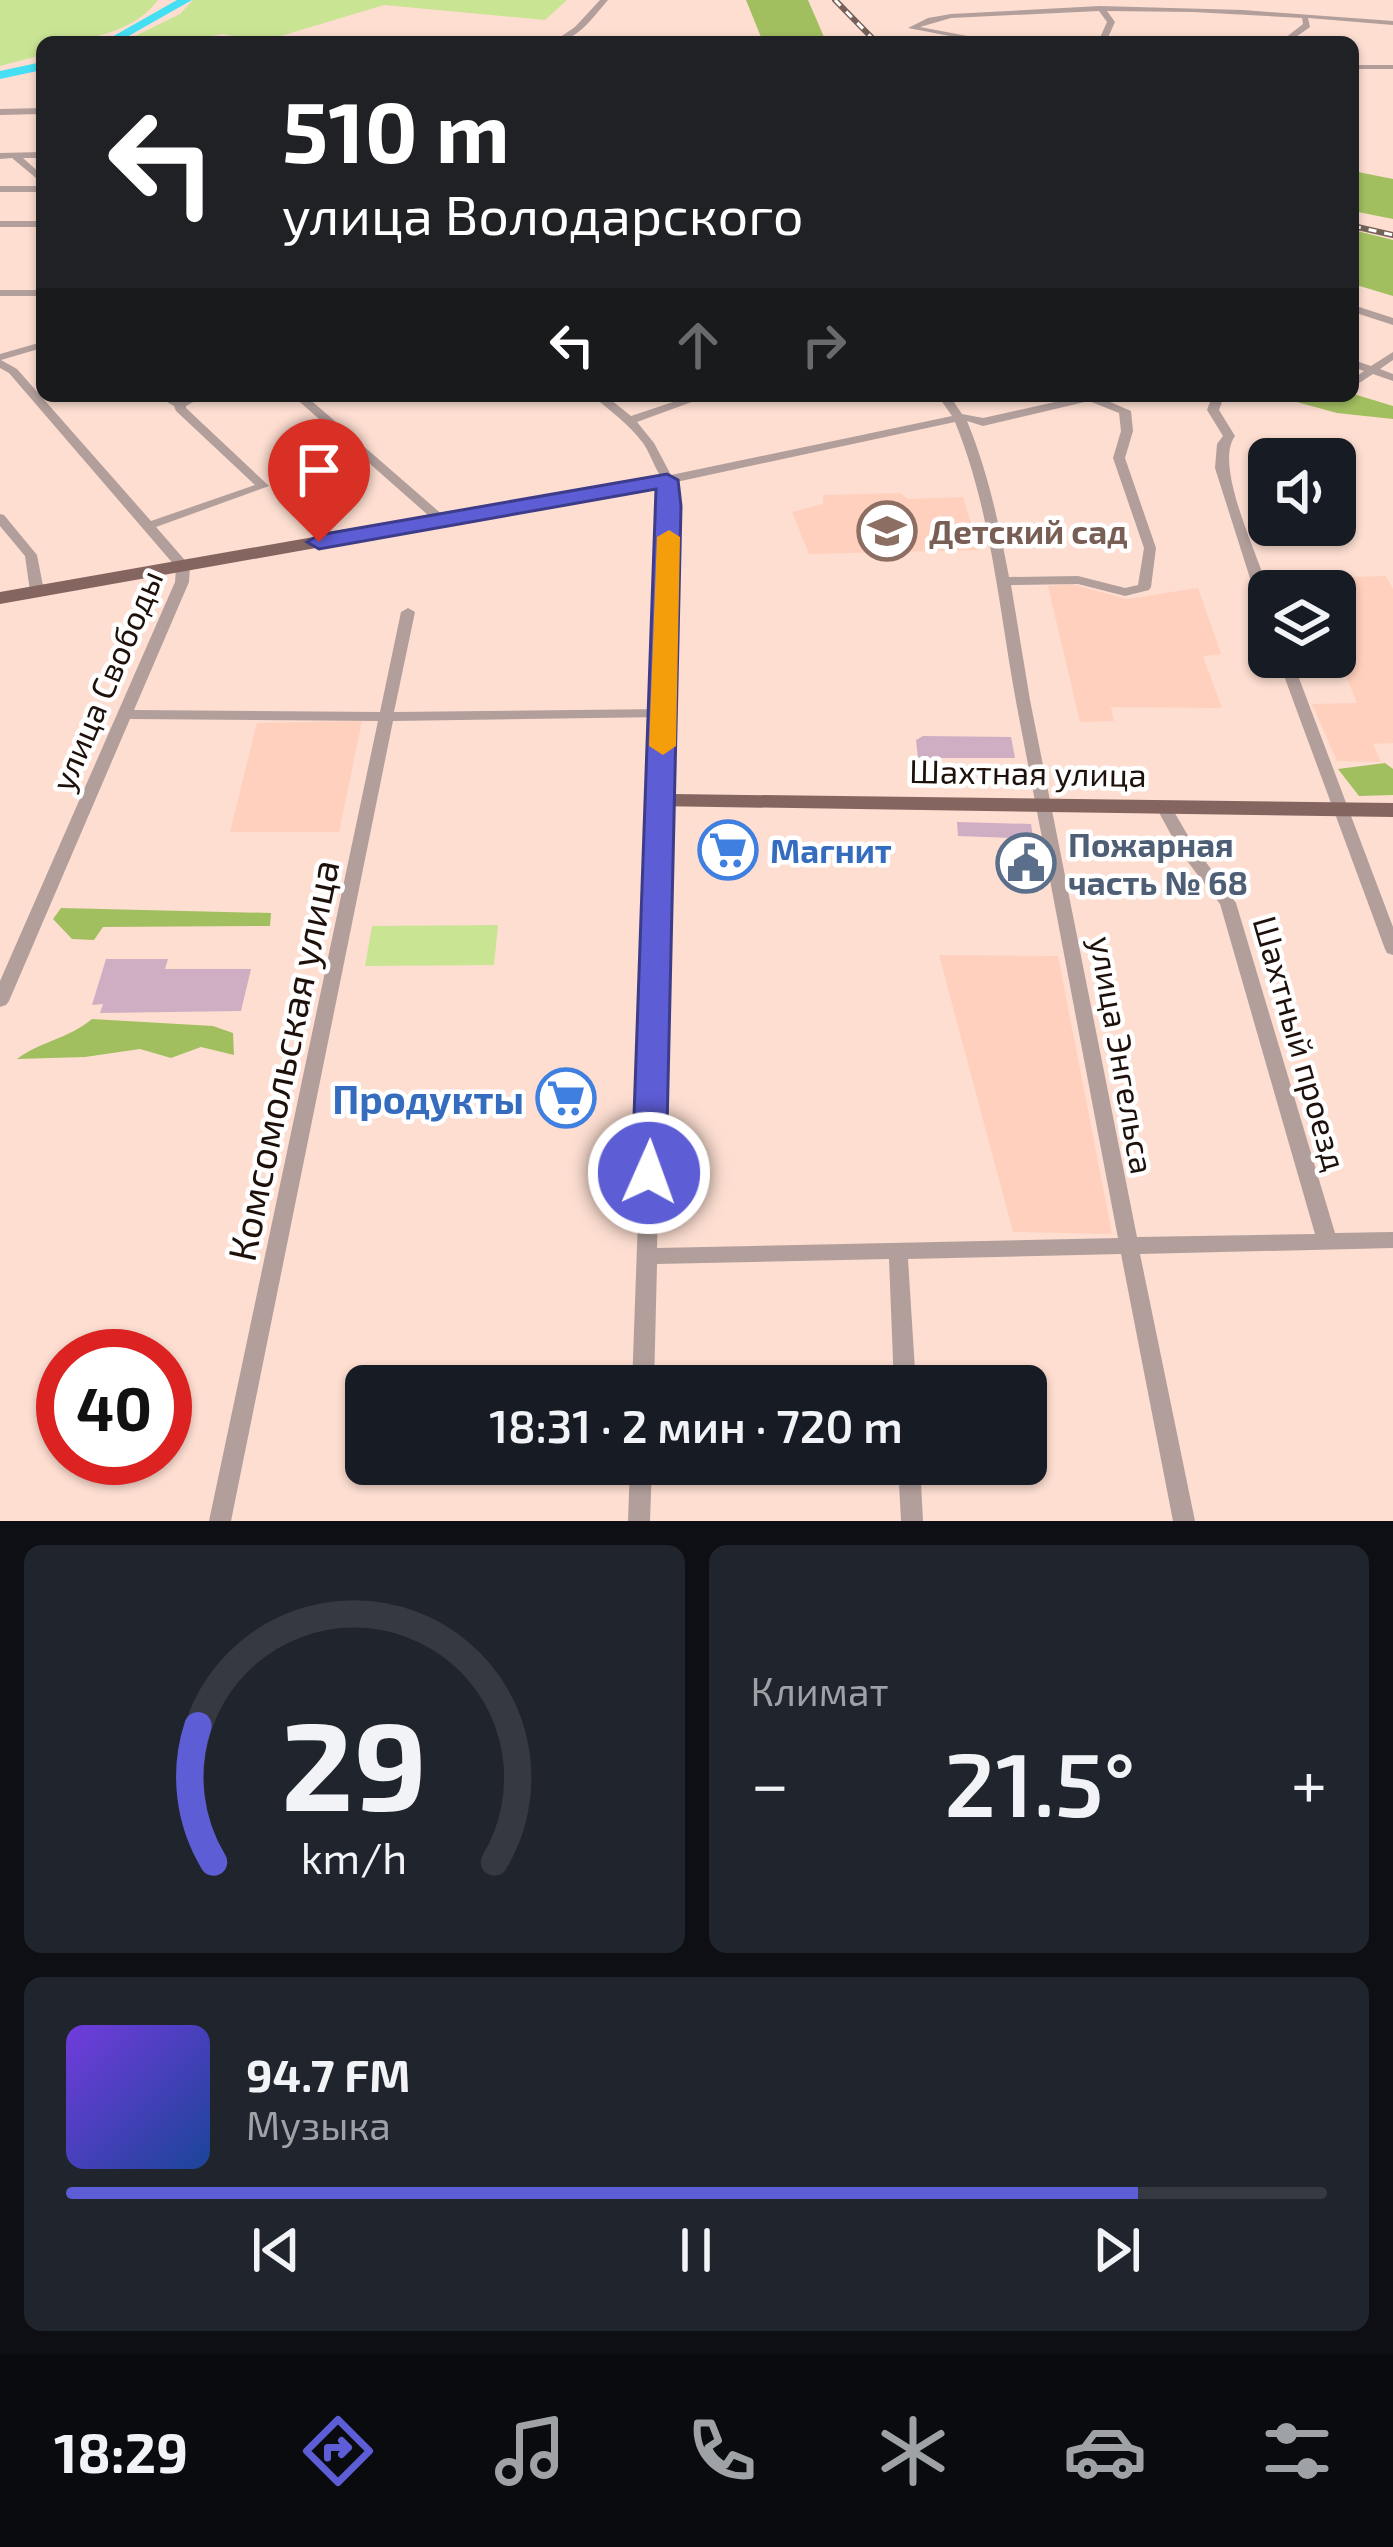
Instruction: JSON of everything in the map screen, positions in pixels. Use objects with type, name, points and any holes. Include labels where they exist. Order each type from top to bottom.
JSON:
[{"type":"main road","points":[[0,598],[667,480],[662,801]]},
{"type":"main road","name":"Шахтная улица","points":[[662,801],[1393,810]]},
{"type":"street","points":[[566,36],[604,0]]},
{"type":"street","points":[[1100,8],[1112,22],[1105,36]]},
{"type":"street","points":[[959,36],[912,28],[924,20],[949,17],[1100,8],[1393,23]]},
{"type":"street","points":[[1292,36],[1307,25],[1305,20]]},
{"type":"street","points":[[1359,67],[1393,67]]},
{"type":"street","points":[[0,112],[36,111]]},
{"type":"street","points":[[0,156],[36,155]]},
{"type":"street","points":[[15,156],[36,179]]},
{"type":"street","points":[[0,189],[36,186]]},
{"type":"street","points":[[0,224],[36,224]]},
{"type":"street","points":[[0,293],[36,293]]},
{"type":"street","points":[[1359,310],[1393,322]]},
{"type":"street","points":[[0,360],[36,347]]},
{"type":"street","points":[[1359,379],[1393,356]]},
{"type":"street","name":"улица Свободы","points":[[0,360],[36,397]]},
{"type":"street","points":[[1359,365],[1393,377]]},
{"type":"street","name":"улица Свободы","points":[[0,1001],[182,582],[183,566],[41,402]]},
{"type":"street","points":[[176,402],[184,402]]},
{"type":"street","points":[[306,402],[441,520]]},
{"type":"street","points":[[607,402],[632,420],[656,450],[667,480],[963,417],[983,422],[1073,402]]},
{"type":"street","points":[[632,420],[684,402]]},
{"type":"street","name":"улица Энгельса","points":[[949,402],[963,417],[1004,581],[1127,1246],[1184,1521]]},
{"type":"street","points":[[1004,581],[1078,580],[1125,592],[1144,587],[1150,548],[1119,458],[1127,430],[1126,411],[1106,402]]},
{"type":"street","points":[[1214,402],[1213,410],[1229,436],[1223,444],[1221,468],[1254,570]]},
{"type":"street","points":[[151,526],[262,486],[180,404]]},
{"type":"street","points":[[0,518],[31,555],[38,591]]},
{"type":"street","name":"Комсомольская улица","points":[[220,1521],[408,612]]},
{"type":"street","points":[[1291,678],[1393,949]]},
{"type":"street","points":[[124,714],[664,713]]},
{"type":"street","points":[[644,1365],[662,801]]},
{"type":"street","name":"Шахтный проезд","points":[[1164,807],[1187,848],[1228,903],[1328,1243]]},
{"type":"street","points":[[647,1256],[1393,1240]]},
{"type":"street","points":[[898,1250],[904,1365]]},
{"type":"street","points":[[639,1521],[640,1485]]},
{"type":"street","points":[[910,1485],[912,1521]]},
{"type":"shaded area","name":"Детский сад","points":[[900,493],[908,499],[963,497],[979,550],[809,554],[792,512],[823,504],[823,495]]},
{"type":"shaded area","points":[[1386,576],[1393,589],[1393,743],[1373,744],[1381,762],[1337,761],[1312,704],[1357,703],[1347,678],[1356,678],[1356,577]]},
{"type":"shaded area","points":[[1072,584],[1127,599],[1198,588],[1221,654],[1203,656],[1222,708],[1111,707],[1114,721],[1080,722],[1048,586]]},
{"type":"shaded area","points":[[362,721],[339,832],[230,832],[257,723]]},
{"type":"shaded area","points":[[939,955],[1058,956],[1112,1234],[1013,1232]]},
{"type":"green space","points":[[0,0],[158,0],[135,21],[96,36],[36,36],[36,57],[0,66]]},
{"type":"green space","points":[[193,0],[567,0],[545,20],[384,5],[281,36],[135,36],[180,14]]},
{"type":"green space","points":[[746,0],[808,0],[824,36],[761,36]]},
{"type":"green space","points":[[1359,172],[1393,179],[1393,219],[1359,212]]},
{"type":"green space","points":[[1359,232],[1393,240],[1393,296],[1359,286]]},
{"type":"green space","points":[[1359,396],[1393,406],[1393,419],[1337,413],[1297,402],[1359,402]]},
{"type":"green space","points":[[1385,763],[1393,769],[1393,795],[1359,796],[1338,769]]},
{"type":"green space","points":[[61,908],[271,913],[270,926],[103,927],[94,940],[72,939],[53,919]]},
{"type":"green space","points":[[498,925],[494,965],[365,966],[372,926]]},
{"type":"green space","points":[[92,1019],[213,1026],[233,1033],[234,1055],[201,1047],[171,1058],[140,1049],[17,1059]]},
{"type":"building","points":[[923,736],[1011,737],[1015,758],[918,758],[916,740]]},
{"type":"building","name":"Пожарная часть № 68","points":[[957,822],[1031,824],[1039,878],[1017,878],[1012,838],[958,836]]},
{"type":"building","points":[[106,959],[168,959],[165,969],[251,969],[241,1011],[100,1013],[103,1004],[92,1005]]},
{"type":"waterway","points":[[120,36],[186,0]]},
{"type":"waterway","points":[[0,75],[36,67]]},
{"type":"railway","points":[[835,0],[870,36]]},
{"type":"railway","points":[[1359,227],[1393,235]]},
{"type":"slow traffic","points":[[663,746],[669,537]]},
{"type":"place","name":"Детский сад","points":[[887,531]]},
{"type":"place","name":"Магнит","points":[[728,850]]},
{"type":"place","name":"Пожарная часть № 68","points":[[1026,863]]},
{"type":"place","name":"Продукты","points":[[566,1098]]},
{"type":"route","points":[[319,542],[667,480],[670,506],[649,1173]]}]
